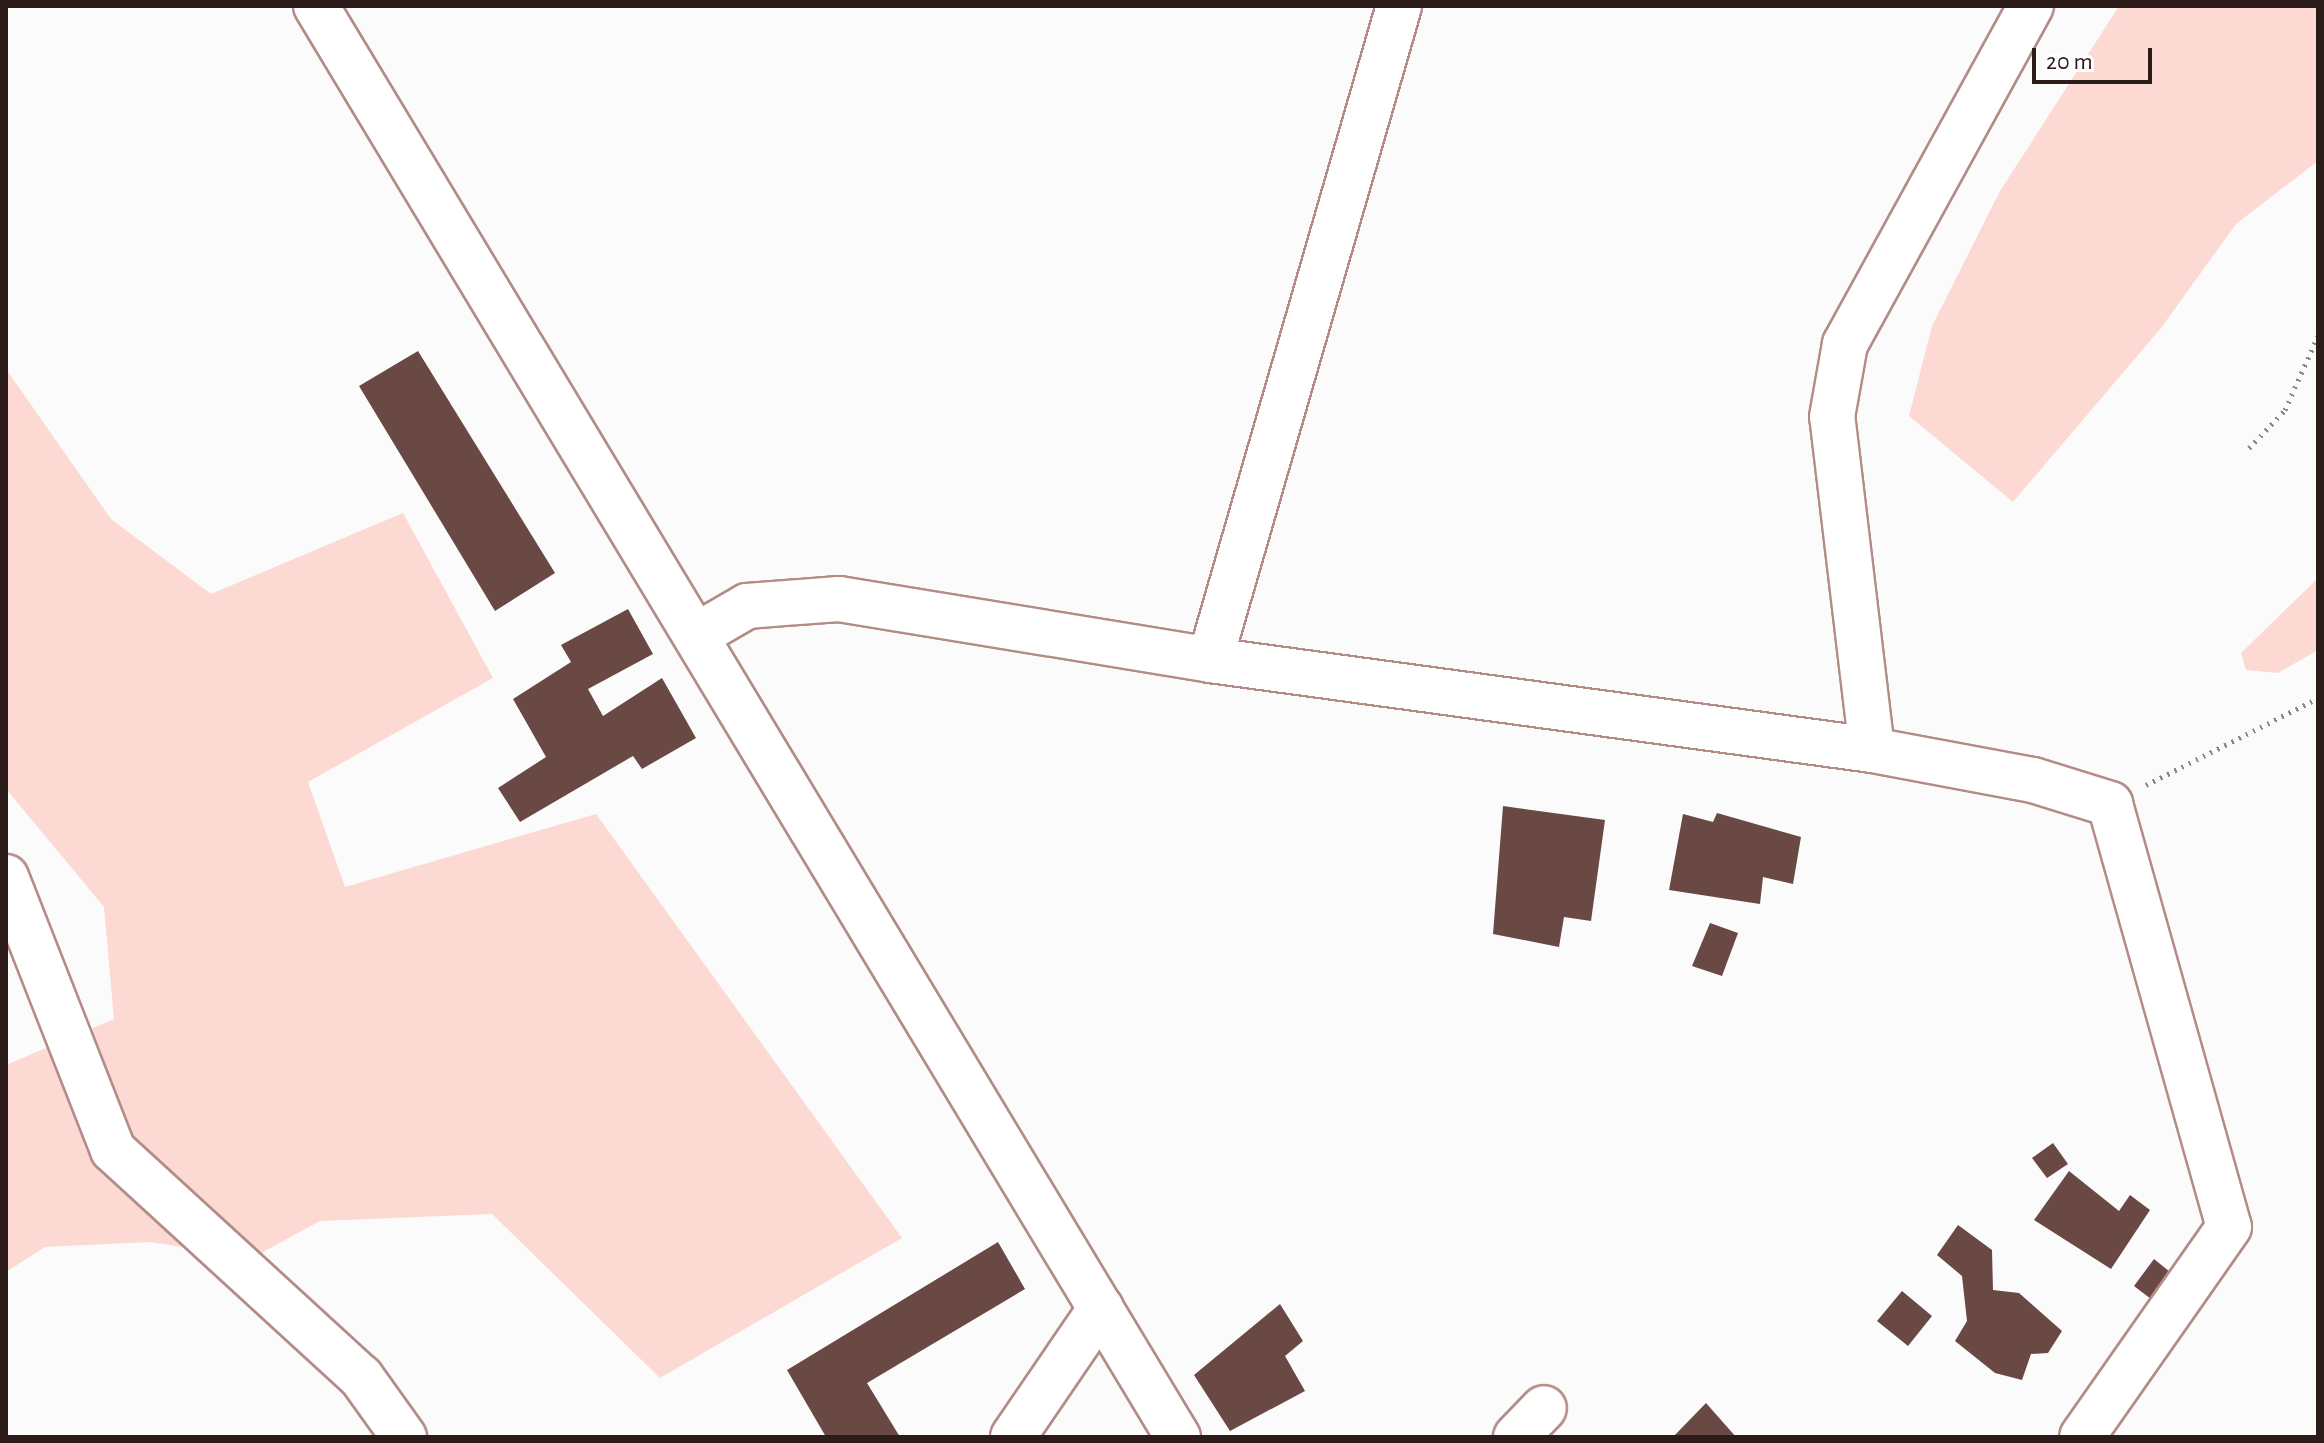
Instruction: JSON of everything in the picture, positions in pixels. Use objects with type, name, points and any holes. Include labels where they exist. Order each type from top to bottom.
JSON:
[{"type":"street","points":[[316,6],[1178,1437]]},
{"type":"street","points":[[1210,660],[1399,6]]},
{"type":"street","points":[[1872,750],[1832,417],[1845,344],[2031,6]]},
{"type":"street","points":[[697,635],[747,606],[839,599],[1210,660],[1872,750],[2033,780],[2110,804],[2229,1227],[2082,1437]]},
{"type":"street","points":[[6,877],[113,1150],[361,1377],[404,1437]]},
{"type":"street","points":[[1013,1437],[1101,1308]]},
{"type":"path","points":[[2249,448],[2285,410],[2318,336]]},
{"type":"path","points":[[2110,804],[2318,698]]},
{"type":"shaded area","points":[[2119,6],[2318,6],[2318,161],[2236,224],[2161,328],[2013,502],[1909,416],[1932,326],[2000,191]]},
{"type":"shaded area","points":[[6,369],[111,519],[211,594],[403,513],[493,678],[308,782],[345,887],[596,814],[902,1238],[660,1378],[492,1214],[320,1221],[252,1258],[150,1242],[45,1247],[6,1272],[6,1065],[114,1019],[104,907],[6,789]]},
{"type":"shaded area","points":[[2318,578],[2318,650],[2278,673],[2246,670],[2241,653]]},
{"type":"building","points":[[418,351],[555,573],[495,611],[359,386]]},
{"type":"building","points":[[628,609],[653,654],[588,689],[603,716],[662,678],[696,738],[642,769],[633,756],[520,822],[498,788],[546,757],[513,699],[571,662],[561,645]]},
{"type":"building","points":[[1503,806],[1605,820],[1591,921],[1564,917],[1559,947],[1493,934]]},
{"type":"building","points":[[1717,813],[1801,837],[1793,884],[1763,877],[1760,904],[1669,890],[1683,814],[1713,822]]},
{"type":"building","points":[[1710,923],[1738,933],[1722,976],[1692,966]]},
{"type":"building","points":[[2053,1143],[2068,1164],[2047,1178],[2032,1158]]},
{"type":"building","points":[[2069,1171],[2119,1211],[2130,1195],[2150,1210],[2111,1269],[2034,1220]]},
{"type":"building","points":[[1958,1225],[1992,1250],[1993,1290],[2019,1293],[2062,1331],[2048,1353],[2031,1354],[2022,1380],[1995,1373],[1955,1341],[1967,1321],[1962,1276],[1937,1255]]},
{"type":"building","points":[[998,1242],[1025,1289],[867,1383],[900,1437],[826,1437],[787,1370]]},
{"type":"building","points":[[2154,1259],[2175,1276],[2155,1302],[2134,1286]]},
{"type":"building","points":[[1902,1291],[1932,1316],[1908,1346],[1877,1321]]},
{"type":"building","points":[[1280,1304],[1303,1341],[1285,1356],[1305,1391],[1230,1431],[1194,1375]]},
{"type":"building","points":[[1706,1403],[1736,1437],[1673,1437]]}]
